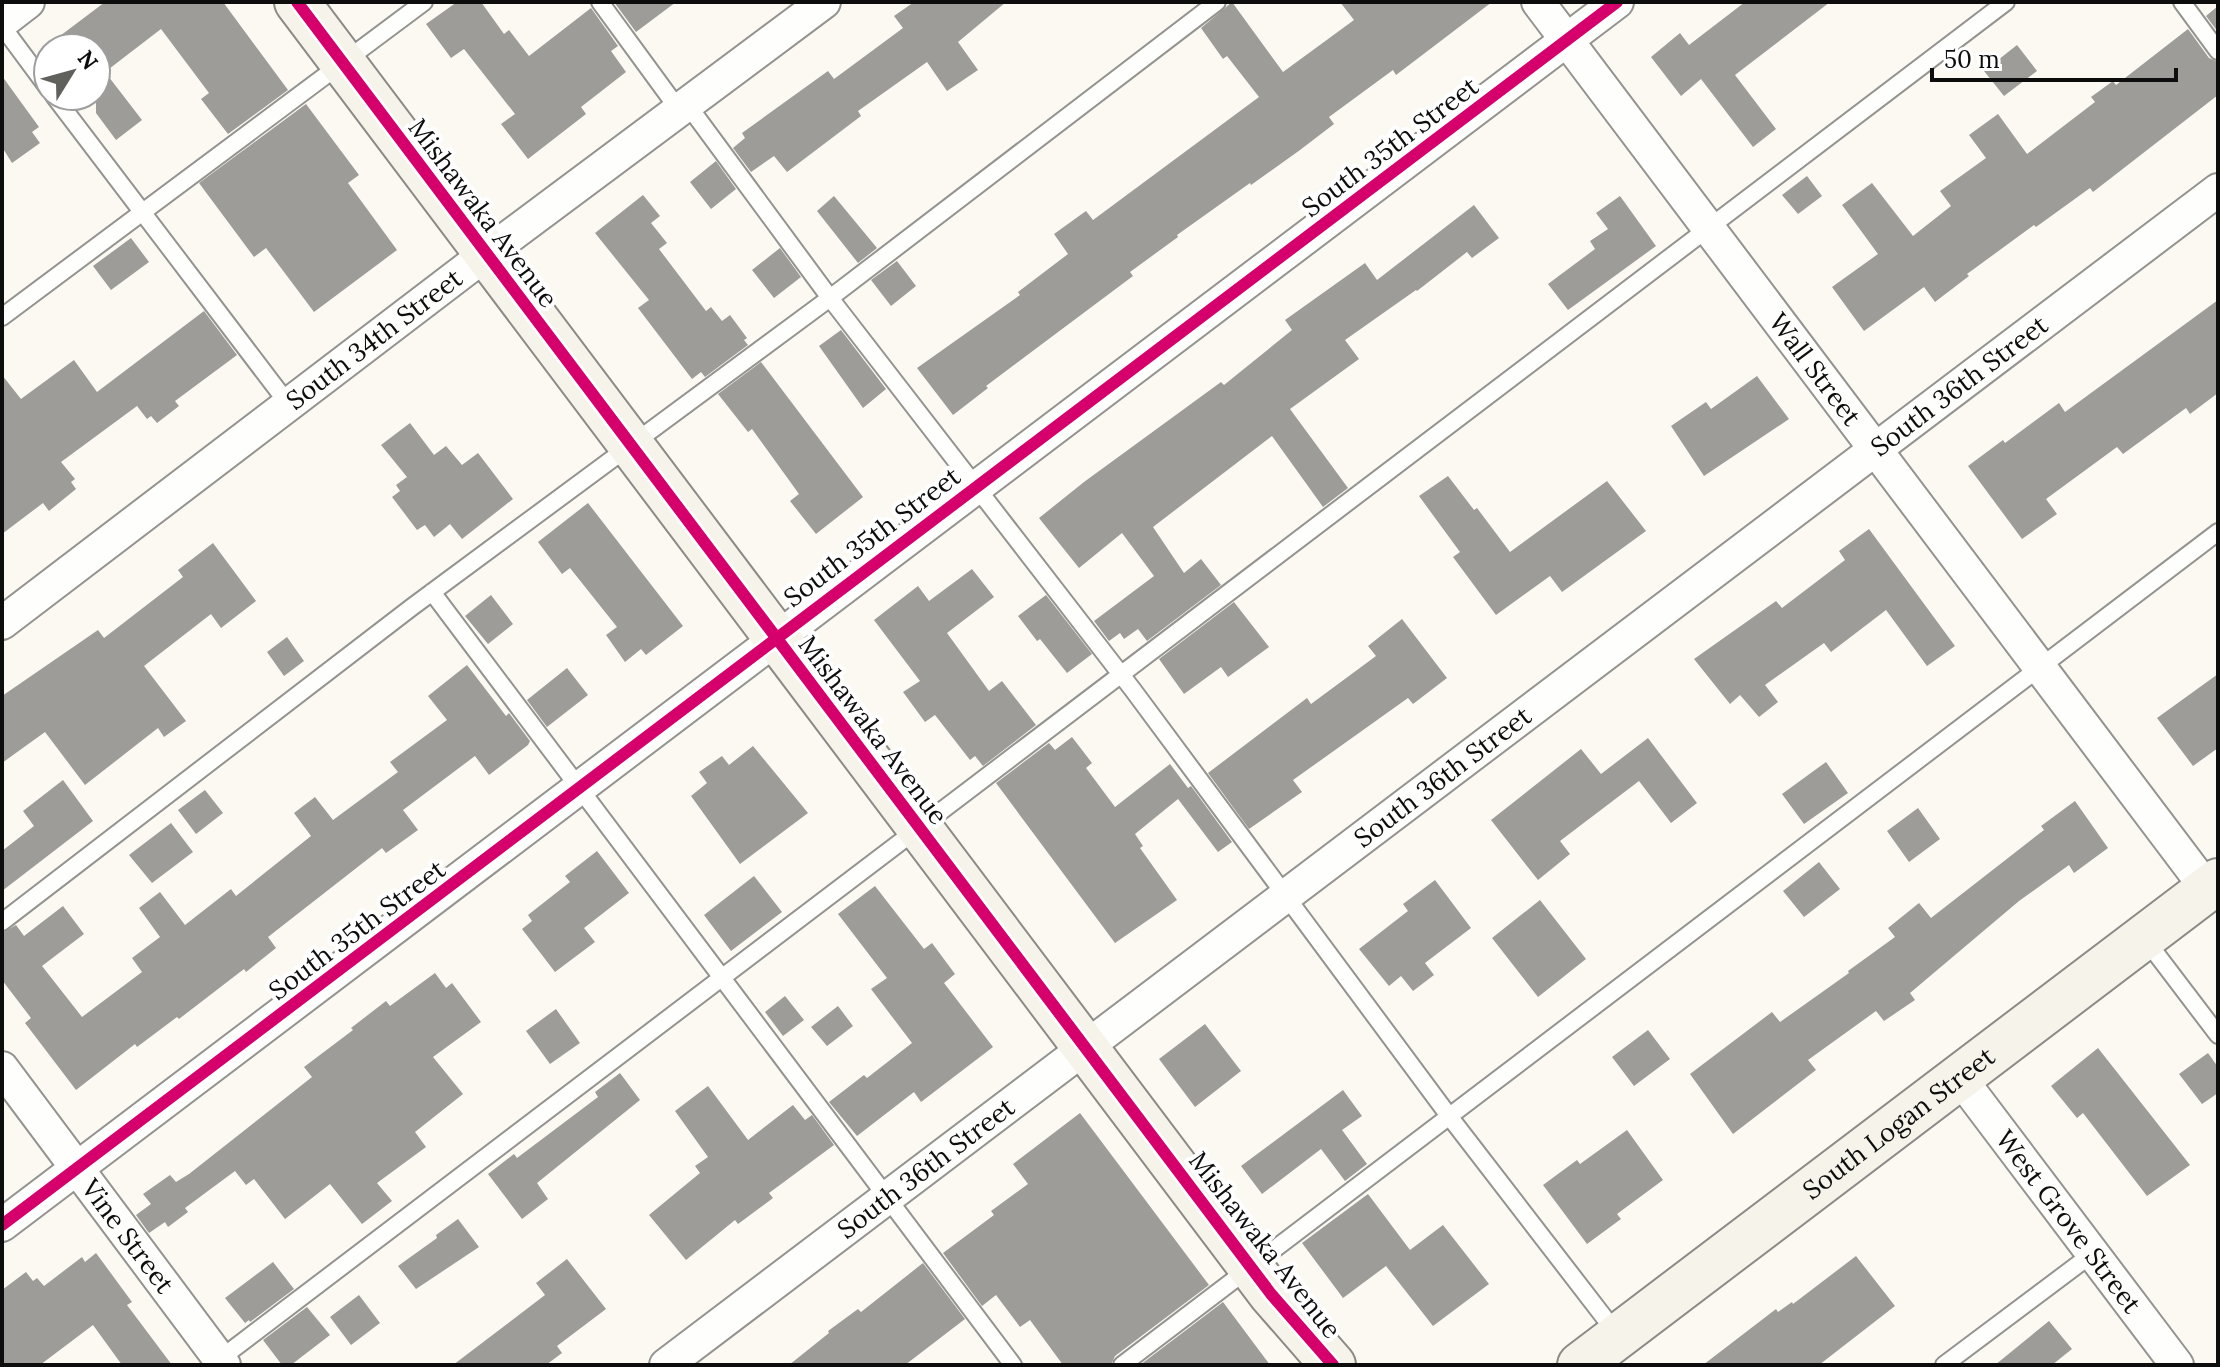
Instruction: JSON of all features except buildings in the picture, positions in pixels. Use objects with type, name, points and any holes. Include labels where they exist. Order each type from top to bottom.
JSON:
[{"type":"main road","name":"Mishawaka Avenue","points":[[297,2],[1251,1267],[1333,1365]]},
{"type":"main road","name":"South Logan Street","points":[[1600,1355],[2212,885]]},
{"type":"street","points":[[2,24],[28,2]]},
{"type":"street","name":"South 34th Street","points":[[2,623],[486,254],[824,2]]},
{"type":"street","name":"Wall Street","points":[[1538,2],[2040,667],[2212,885]]},
{"type":"street","name":"South 35th Street","points":[[2,1225],[1617,2]]},
{"type":"street","name":"South 36th Street","points":[[666,1365],[2218,190]]},
{"type":"street","name":"Vine Street","points":[[2,1068],[218,1363]]},
{"type":"street","name":"West Grove Street","points":[[1960,1078],[2177,1365]]},
{"type":"lane","points":[[2,317],[424,2]]},
{"type":"lane","points":[[600,2],[975,486],[1287,896],[1449,1116],[1600,1355]]},
{"type":"lane","points":[[2,922],[432,592],[830,298],[1217,2]]},
{"type":"lane","points":[[218,1363],[2006,2]]},
{"type":"lane","points":[[2182,2],[2218,51]]},
{"type":"lane","points":[[2,24],[32,66]]},
{"type":"lane","points":[[66,112],[289,405]]},
{"type":"lane","points":[[1122,1365],[2218,532]]},
{"type":"lane","points":[[432,592],[1013,1365]]},
{"type":"lane","points":[[2144,938],[2218,1035]]},
{"type":"lane","points":[[1944,1365],[2092,1254]]},
{"type":"cycle path","points":[[297,2],[1271,1294],[1333,1365]]},
{"type":"cycle path","points":[[2,1225],[1617,2]]}]
